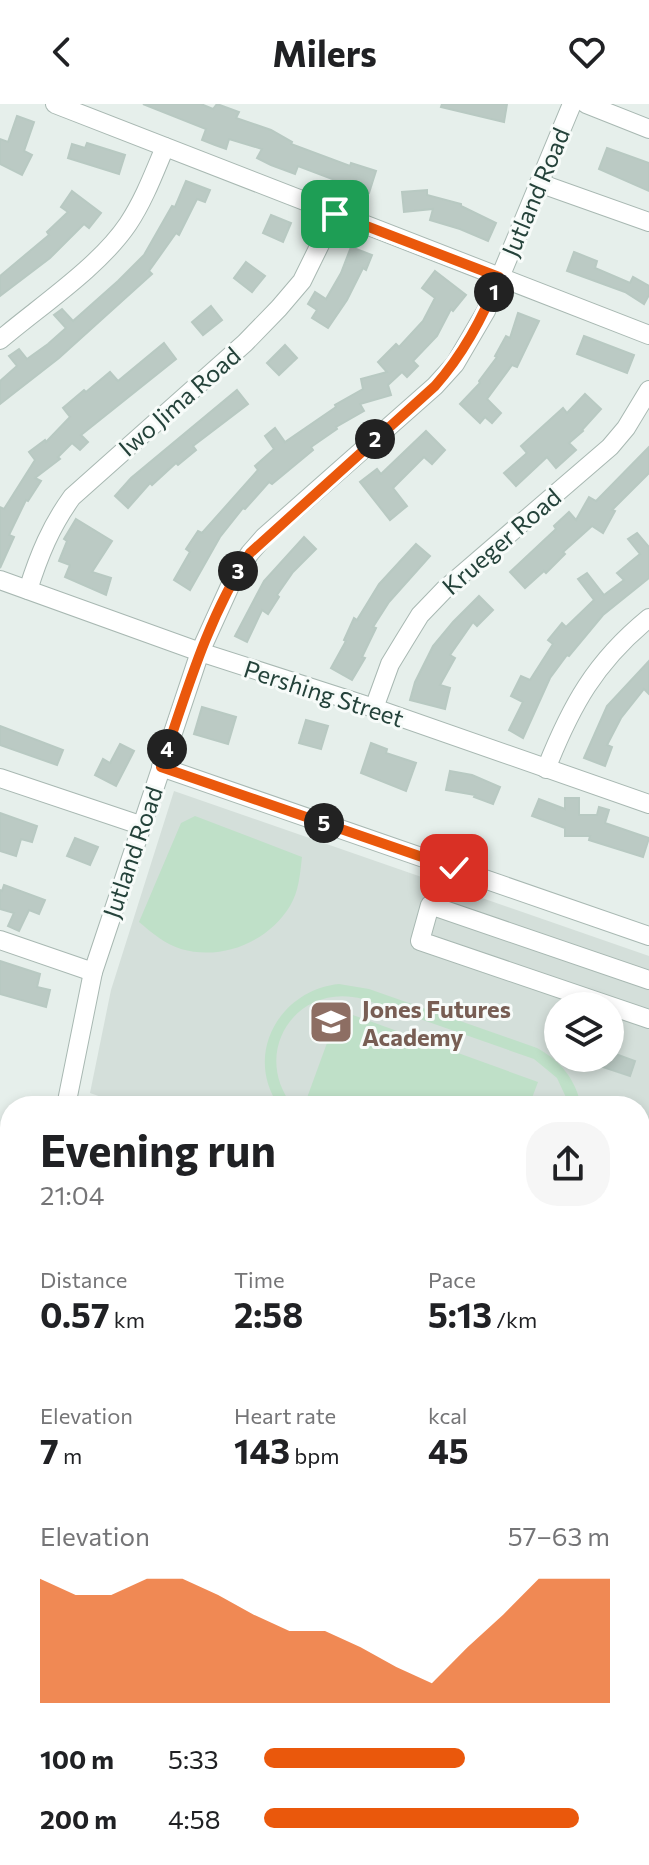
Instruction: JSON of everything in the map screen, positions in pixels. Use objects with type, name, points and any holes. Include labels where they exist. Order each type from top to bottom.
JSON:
[{"type":"street","points":[[55,104],[649,335]]},
{"type":"street","name":"Jutland Road","points":[[69,1096],[93,972],[200,652],[235,575],[250,553],[435,386],[455,364],[486,311],[572,104]]},
{"type":"street","points":[[586,104],[649,129]]},
{"type":"street","points":[[0,340],[100,256],[126,227],[143,199],[165,147]]},
{"type":"street","points":[[539,183],[649,222]]},
{"type":"street","name":"Iwo Jima Road","points":[[28,590],[42,545],[72,497],[245,343],[279,308],[302,281],[335,214]]},
{"type":"street","name":"Krueger Road","points":[[374,708],[390,664],[420,615],[470,566],[610,447],[626,428],[649,390]]},
{"type":"street","name":"Pershing Street","points":[[0,580],[200,652],[374,708],[649,804]]},
{"type":"street","points":[[546,769],[583,688],[615,649],[649,618]]},
{"type":"street","points":[[161,767],[649,936]]},
{"type":"street","points":[[0,778],[140,825]]},
{"type":"street","points":[[649,980],[430,905],[420,941],[649,1019]]},
{"type":"street","points":[[0,940],[93,972]]},
{"type":"shaded area","name":"Jones Futures Academy","points":[[174,791],[649,956],[649,1096],[99,1096],[90,1093],[111,990]]},
{"type":"green space","points":[[195,816],[302,857],[299,882],[290,906],[269,930],[243,946],[212,952],[181,949],[164,941],[139,922],[181,823]]},
{"type":"green space","points":[[339,984],[369,989],[537,1048],[544,1053],[544,1067],[534,1059],[363,999],[339,996],[318,1001],[300,1011],[287,1026],[279,1044],[276,1064],[287,1096],[274,1096],[265,1066],[267,1046],[273,1028],[300,998]]},
{"type":"green space","points":[[339,1010],[538,1082],[533,1096],[308,1096]]},
{"type":"green space","points":[[550,1072],[566,1072],[578,1096],[565,1096],[557,1078]]},
{"type":"building","points":[[143,104],[201,104],[213,109],[217,104],[239,112],[236,118],[271,130],[291,144],[350,166],[351,163],[376,171],[369,193],[298,166],[295,174],[271,165],[257,158],[262,149],[229,139],[226,149],[202,140],[206,129]]},
{"type":"building","points":[[442,104],[507,104],[504,122],[441,107]]},
{"type":"building","points":[[17,116],[34,122],[24,151],[32,155],[22,175],[0,164],[0,139],[8,142]]},
{"type":"building","points":[[87,143],[125,155],[119,174],[68,158],[72,144],[85,148]]},
{"type":"building","points":[[607,148],[649,163],[649,191],[599,169]]},
{"type":"building","points":[[186,181],[210,190],[205,202],[197,199],[179,235],[176,233],[149,271],[152,274],[59,358],[0,404],[0,381],[17,366],[9,356],[19,349],[27,359],[66,328],[54,315],[62,309],[73,321],[118,281],[144,255],[172,206],[175,207]]},
{"type":"building","points":[[427,190],[427,195],[461,204],[496,223],[488,241],[430,220],[433,209],[404,212],[402,192]]},
{"type":"building","points":[[72,191],[101,213],[89,228],[84,224],[50,258],[0,296],[0,276],[49,235],[47,232],[68,212],[61,207]]},
{"type":"building","points":[[271,215],[291,223],[283,242],[263,233]]},
{"type":"building","points":[[351,247],[372,255],[366,270],[363,268],[328,328],[312,318],[317,310],[308,304],[315,292],[326,299]]},
{"type":"building","points":[[574,252],[597,261],[595,268],[630,283],[633,277],[649,286],[649,295],[644,304],[625,292],[567,271]]},
{"type":"building","points":[[246,262],[265,276],[252,292],[234,278]]},
{"type":"building","points":[[435,271],[466,295],[453,311],[451,309],[437,336],[413,361],[418,366],[407,377],[402,372],[388,385],[391,395],[360,404],[364,411],[336,427],[272,484],[269,482],[220,537],[190,590],[174,580],[190,552],[186,549],[198,531],[202,533],[258,470],[255,466],[274,449],[265,436],[275,428],[285,442],[335,405],[363,389],[361,379],[387,372],[378,362],[396,344],[399,347],[423,321],[435,298],[422,288]]},
{"type":"building","points":[[211,306],[222,320],[203,335],[192,322]]},
{"type":"building","points":[[518,313],[539,321],[517,367],[512,365],[487,399],[501,413],[492,423],[485,417],[480,423],[460,404],[480,383],[506,336],[510,338]]},
{"type":"building","points":[[584,336],[634,355],[627,373],[577,354]]},
{"type":"building","points":[[164,343],[176,359],[81,435],[88,442],[80,450],[72,443],[58,457],[60,459],[35,478],[41,481],[26,500],[9,535],[14,537],[0,568],[0,507],[4,509],[35,460],[29,452],[46,442],[70,417],[63,408],[84,390],[86,392],[110,372],[118,381]]},
{"type":"building","points":[[285,345],[297,358],[279,375],[267,363]]},
{"type":"building","points":[[237,390],[248,404],[193,446],[196,450],[152,485],[150,483],[128,508],[115,496],[131,478]]},
{"type":"building","points":[[585,394],[601,409],[569,443],[576,450],[556,468],[547,457],[516,486],[504,473],[527,453],[521,446],[563,408],[567,413]]},
{"type":"building","points":[[426,431],[445,450],[432,464],[424,457],[393,488],[407,506],[390,520],[360,482],[377,469],[381,474]]},
{"type":"building","points":[[649,447],[649,473],[612,510],[615,511],[603,533],[592,526],[563,552],[565,554],[546,573],[544,571],[525,588],[510,572],[556,529],[554,526],[569,512],[576,520],[589,497],[596,501]]},
{"type":"building","points":[[76,519],[112,541],[92,572],[111,578],[106,595],[65,577],[70,565],[59,561],[67,541],[64,539]]},
{"type":"building","points":[[637,533],[649,547],[649,578],[603,615],[567,655],[550,678],[523,738],[509,730],[523,702],[511,696],[521,676],[530,680],[553,644],[548,640],[562,623],[566,627],[594,600],[578,579],[587,573],[604,595],[624,580],[617,573],[640,554],[628,539]]},
{"type":"building","points":[[304,537],[316,549],[293,572],[268,614],[262,610],[247,642],[235,636],[264,581]]},
{"type":"building","points":[[416,544],[430,556],[389,602],[373,627],[376,628],[362,657],[365,658],[352,680],[331,668],[354,618],[357,620],[379,584]]},
{"type":"building","points":[[479,596],[493,610],[477,626],[473,622],[450,655],[455,658],[440,685],[450,688],[445,709],[410,700],[415,682],[433,646]]},
{"type":"building","points":[[649,661],[649,694],[644,689],[621,718],[607,745],[612,747],[605,766],[584,758],[607,706]]},
{"type":"building","points":[[202,707],[236,717],[228,744],[194,734]]},
{"type":"building","points":[[306,720],[328,726],[321,749],[299,743]]},
{"type":"building","points":[[0,726],[63,750],[57,765],[0,745]]},
{"type":"building","points":[[371,743],[387,749],[386,753],[416,763],[406,791],[361,773]]},
{"type":"building","points":[[120,744],[134,751],[116,786],[95,775],[103,759],[110,763]]},
{"type":"building","points":[[450,771],[472,775],[500,787],[493,804],[475,795],[446,790]]},
{"type":"building","points":[[565,798],[579,798],[579,815],[597,815],[599,807],[609,810],[605,823],[649,838],[643,857],[589,840],[590,836],[565,836],[565,828],[532,816],[539,799],[565,809]]},
{"type":"building","points":[[0,813],[37,826],[32,842],[21,839],[16,856],[0,851]]},
{"type":"building","points":[[75,838],[98,847],[90,865],[67,856]]},
{"type":"building","points":[[4,885],[45,900],[39,914],[29,910],[19,931],[8,926],[14,913],[0,909],[0,890]]},
{"type":"building","points":[[0,961],[40,974],[37,987],[50,990],[46,1007],[0,994]]},
{"type":"building","points":[[624,1057],[635,1061],[630,1076],[618,1072],[624,1072]]},
{"type":"place","name":"Jones Futures Academy","points":[[331,1022]]},
{"type":"route","points":[[335,214],[499,277],[486,311],[455,364],[435,386],[264,537],[250,553],[235,575],[200,652],[161,767],[454,868]]}]
